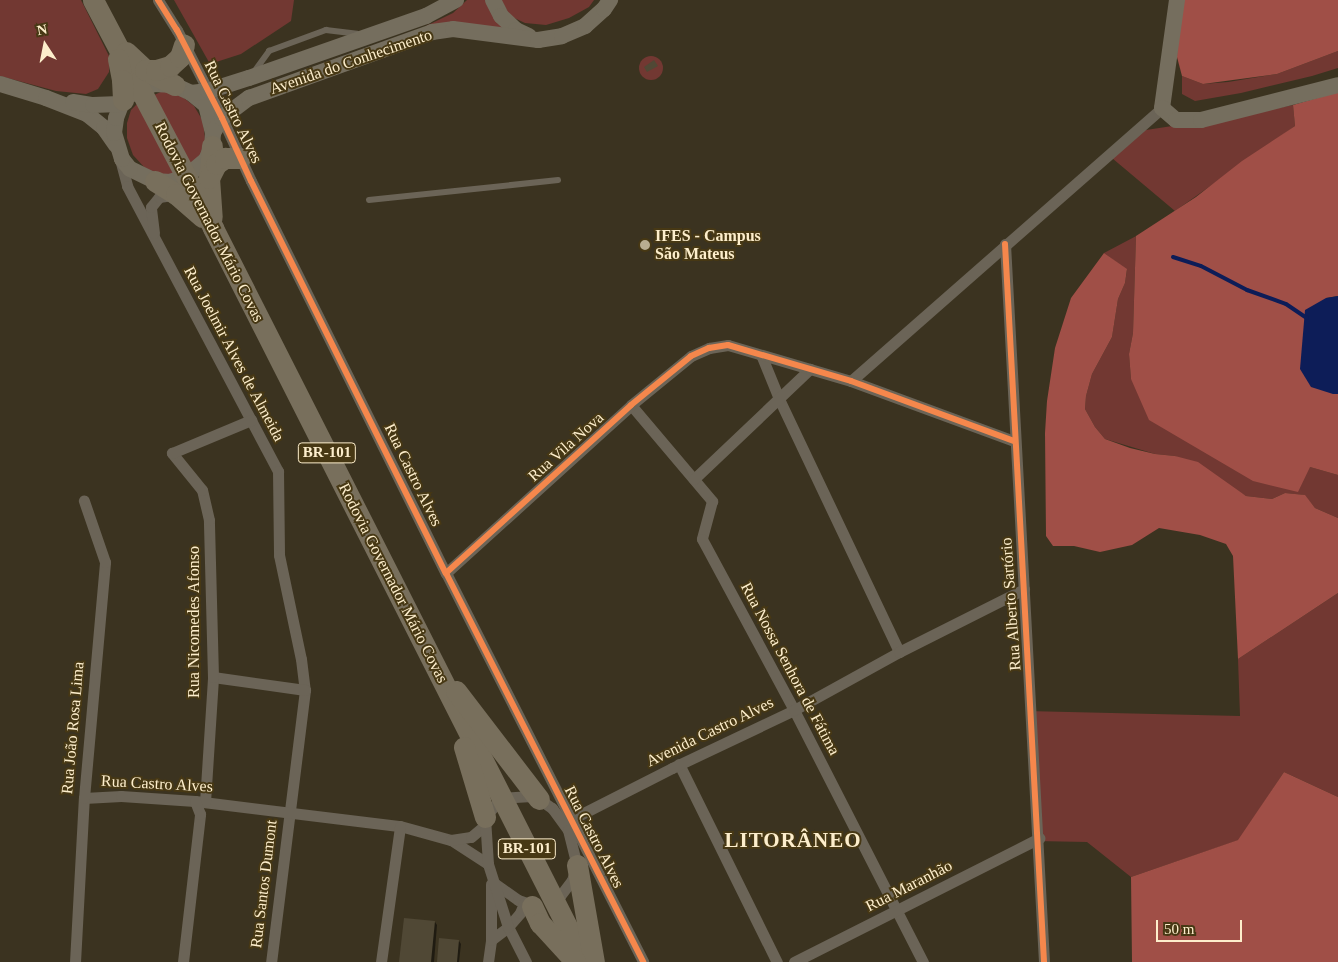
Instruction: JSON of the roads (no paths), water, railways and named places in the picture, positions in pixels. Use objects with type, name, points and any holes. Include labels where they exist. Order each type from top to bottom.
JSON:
[{"type":"highway","name":"Rodovia Governador Mário Covas","points":[[93,0],[114,42],[132,91],[181,186],[213,228],[584,962]]},
{"type":"highway","points":[[132,91],[156,70],[170,66],[180,58],[184,45]]},
{"type":"highway","points":[[132,91],[182,89]]},
{"type":"highway","points":[[213,140],[209,178],[213,228]]},
{"type":"highway","points":[[209,178],[216,164],[225,158],[240,158]]},
{"type":"highway","points":[[155,181],[181,186]]},
{"type":"highway","points":[[440,678],[467,703],[539,798]]},
{"type":"highway","points":[[440,678],[484,821]]},
{"type":"highway","points":[[578,865],[594,962]]},
{"type":"highway","points":[[528,905],[540,923],[576,962]]},
{"type":"main road","name":"Avenida do Conhecimento","points":[[182,89],[208,91],[249,78],[426,16],[456,0]]},
{"type":"main road","points":[[494,0],[500,16],[516,30],[538,40]]},
{"type":"main road","points":[[1177,0],[1162,108],[1176,120],[1201,120],[1338,85]]},
{"type":"main road","name":"Avenida do Conhecimento","points":[[181,186],[206,160],[222,118],[249,98],[432,32],[453,29],[538,40],[562,36],[585,26],[607,3]]},
{"type":"main road","points":[[0,84],[46,98],[87,114],[104,128],[130,169],[155,181]]},
{"type":"main road","points":[[182,89],[206,105],[213,140]]},
{"type":"main road","points":[[46,98],[93,105],[132,91]]},
{"type":"main road","points":[[117,147],[114,133],[132,91]]},
{"type":"street","name":"Rua Castro Alves","points":[[158,0],[222,118],[567,822],[643,962]]},
{"type":"street","points":[[851,381],[1162,108]]},
{"type":"street","name":"Rua Joelmir Alves de Almeida","points":[[117,147],[127,186],[278,471],[279,555],[301,659],[304,690],[289,811]]},
{"type":"street","name":"Rua Joelmir Alves de Almeida","points":[[155,240],[151,207],[159,197],[181,186]]},
{"type":"street","name":"Rua Alberto Sartório","points":[[1005,244],[1014,441],[1039,838],[1044,962]]},
{"type":"street","name":"Rua Vila Nova","points":[[446,573],[632,406],[691,356],[709,348],[728,345],[762,357]]},
{"type":"street","points":[[762,357],[851,381],[1014,441]]},
{"type":"street","points":[[762,357],[780,400],[899,652]]},
{"type":"street","points":[[694,479],[780,400],[810,369]]},
{"type":"street","name":"Rua Nossa Senhora de Fátima","points":[[632,406],[712,501],[702,539],[794,710],[923,962]]},
{"type":"street","name":"Rua Nicomedes Afonso","points":[[183,962],[213,677],[210,520],[202,490],[172,453],[251,420]]},
{"type":"street","name":"Rua João Rosa Lima","points":[[75,962],[84,798],[105,562],[84,501]]},
{"type":"street","name":"Avenida Castro Alves","points":[[567,822],[679,764],[794,710],[899,652],[1024,589]]},
{"type":"street","points":[[213,677],[304,690]]},
{"type":"street","points":[[679,764],[777,962]]},
{"type":"street","name":"Rua Castro Alves","points":[[84,798],[121,796],[200,801],[400,826],[451,840],[491,874]]},
{"type":"street","points":[[451,840],[471,837],[501,798],[527,796],[539,798],[567,822],[578,865],[572,880],[553,901],[545,906],[528,905],[491,874]]},
{"type":"street","name":"Rua Santos Dumont","points":[[271,962],[289,811]]},
{"type":"street","points":[[484,821],[491,874],[491,940],[488,962]]},
{"type":"street","points":[[381,962],[400,826]]},
{"type":"street","name":"Rua Maranhão","points":[[794,962],[1039,838]]},
{"type":"street","points":[[491,874],[508,927],[526,962]]},
{"type":"street","points":[[491,940],[508,927],[528,905]]},
{"type":"lane","points":[[369,200],[558,180]]},
{"type":"waterway","points":[[1173,257],[1201,266],[1247,290],[1286,304],[1307,318]]},
{"type":"place","name":"IFES - Campus São Mateus","points":[[645,245]]},
{"type":"district","name":"LITORÂNEO","points":[[793,840]]}]
